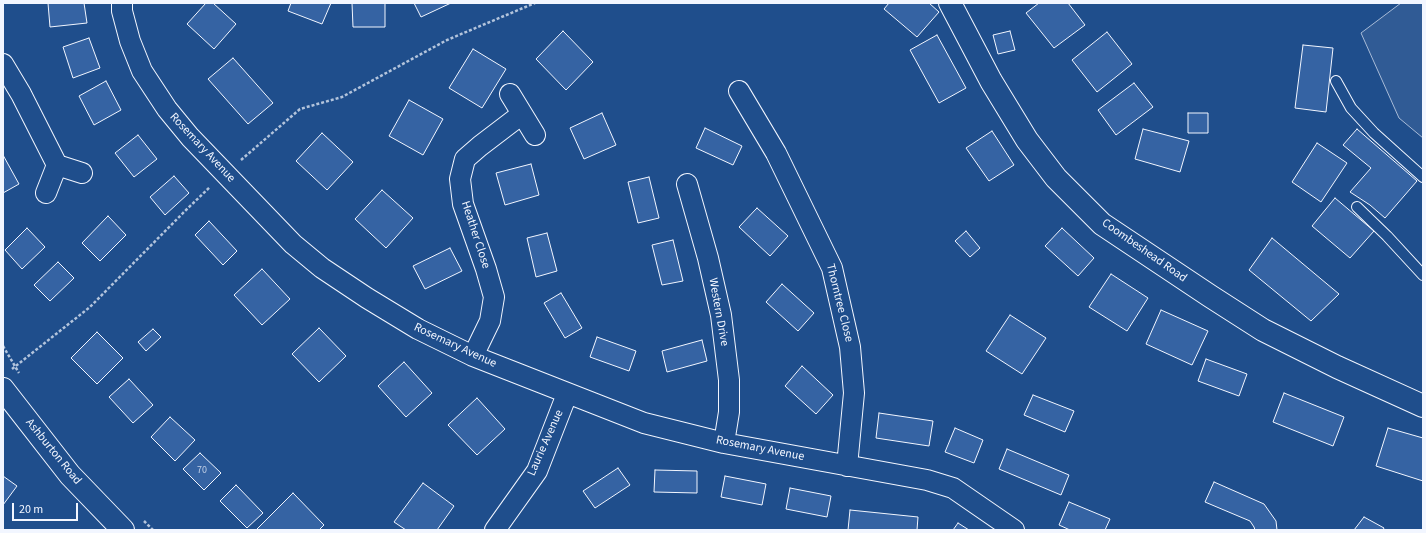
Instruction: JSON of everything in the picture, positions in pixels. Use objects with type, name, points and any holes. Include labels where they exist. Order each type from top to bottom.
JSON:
[{"type":"street","name":"Rosemary Avenue","points":[[122,3],[122,11],[130,41],[142,71],[167,109],[190,137],[293,244],[322,268],[418,329],[473,356],[644,423],[724,443],[927,480],[954,488],[1014,530]]},
{"type":"street","name":"Coombeshead Road","points":[[950,3],[990,81],[1027,140],[1056,178],[1102,224],[1263,330],[1337,367],[1423,406]]},
{"type":"street","points":[[3,64],[21,94],[57,165],[82,173]]},
{"type":"street","name":"Thorntree Close","points":[[739,91],[776,153],[832,268],[850,347],[854,393],[847,466]]},
{"type":"street","points":[[510,94],[535,135]]},
{"type":"street","name":"Heather Close","points":[[473,356],[490,320],[494,297],[486,269],[463,204],[460,179],[465,159],[522,114]]},
{"type":"street","points":[[46,193],[57,165]]},
{"type":"street","name":"Western Drive","points":[[686,184],[708,258],[721,315],[729,380],[729,412],[724,443]]},
{"type":"street","name":"Ashburton Road","points":[[3,389],[70,475],[123,530]]},
{"type":"street","name":"Laurie Avenue","points":[[495,530],[537,471],[567,394]]},
{"type":"lane","points":[[1336,81],[1351,108],[1374,132],[1423,177]]},
{"type":"lane","points":[[1356,207],[1387,236],[1423,275]]},
{"type":"path","points":[[15,366],[90,307],[187,209],[300,109],[342,97],[447,40],[535,3]]},
{"type":"shaded area","points":[[1401,3],[1423,3],[1423,138],[1399,118],[1361,33]]},
{"type":"building","points":[[48,3],[84,3],[87,23],[50,27]]},
{"type":"building","points":[[206,3],[213,3],[236,24],[214,49],[187,24]]},
{"type":"building","points":[[291,3],[331,3],[322,24],[288,11]]},
{"type":"building","points":[[352,3],[385,3],[385,27],[353,27]]},
{"type":"building","points":[[414,3],[451,3],[421,17]]},
{"type":"building","points":[[889,3],[929,3],[939,12],[917,37],[884,9]]},
{"type":"building","points":[[1039,3],[1068,3],[1085,25],[1054,48],[1026,13]]},
{"type":"building","points":[[563,31],[593,62],[566,90],[536,59]]},
{"type":"building","points":[[1010,31],[1015,50],[998,54],[993,35]]},
{"type":"building","points":[[1107,32],[1132,64],[1097,92],[1072,60]]},
{"type":"building","points":[[937,35],[966,88],[939,103],[910,50]]},
{"type":"building","points":[[89,38],[100,68],[73,78],[63,47]]},
{"type":"building","points":[[1303,45],[1333,48],[1326,112],[1295,108]]},
{"type":"building","points":[[473,49],[506,69],[482,108],[449,88]]},
{"type":"building","points":[[233,58],[273,103],[248,124],[208,79]]},
{"type":"building","points":[[106,81],[121,110],[94,125],[79,96]]},
{"type":"building","points":[[1134,83],[1153,107],[1116,135],[1098,110]]},
{"type":"building","points":[[409,100],[443,119],[423,155],[389,136]]},
{"type":"building","points":[[602,113],[616,145],[584,159],[570,128]]},
{"type":"building","points":[[1188,113],[1208,113],[1208,133],[1188,133]]},
{"type":"building","points":[[705,128],[742,146],[733,165],[696,148]]},
{"type":"building","points":[[1143,129],[1189,141],[1180,172],[1135,159]]},
{"type":"building","points":[[1357,129],[1417,181],[1385,218],[1370,205],[1350,192],[1371,168],[1343,145]]},
{"type":"building","points":[[992,131],[1014,165],[989,181],[966,148]]},
{"type":"building","points":[[322,133],[353,162],[327,190],[296,161]]},
{"type":"building","points":[[138,135],[157,159],[134,177],[115,153]]},
{"type":"building","points":[[1317,143],[1347,163],[1321,202],[1292,182]]},
{"type":"building","points":[[3,155],[19,184],[3,193]]},
{"type":"building","points":[[531,164],[539,195],[505,205],[496,173]]},
{"type":"building","points":[[174,176],[189,193],[165,215],[150,197]]},
{"type":"building","points":[[649,177],[659,218],[638,223],[628,182]]},
{"type":"building","points":[[382,190],[413,218],[386,248],[355,219]]},
{"type":"building","points":[[1335,198],[1374,231],[1350,258],[1312,226]]},
{"type":"building","points":[[757,208],[788,236],[770,256],[739,227]]},
{"type":"building","points":[[108,216],[126,235],[100,261],[82,243]]},
{"type":"building","points":[[209,221],[237,251],[223,265],[195,235]]},
{"type":"building","points":[[27,228],[45,247],[22,269],[5,250]]},
{"type":"building","points":[[1062,228],[1094,258],[1078,276],[1045,246]]},
{"type":"building","points":[[966,231],[980,248],[970,257],[955,241]]},
{"type":"building","points":[[547,233],[557,271],[536,277],[527,238]]},
{"type":"building","points":[[1272,238],[1339,294],[1311,321],[1249,270]]},
{"type":"building","points":[[673,240],[683,281],[662,285],[652,245]]},
{"type":"building","points":[[450,248],[462,271],[425,289],[413,266]]},
{"type":"building","points":[[58,262],[74,278],[50,301],[34,285]]},
{"type":"building","points":[[262,269],[290,299],[262,325],[234,295]]},
{"type":"building","points":[[1111,274],[1148,298],[1127,331],[1089,307]]},
{"type":"building","points":[[782,284],[814,313],[798,331],[766,302]]},
{"type":"building","points":[[561,293],[582,328],[565,338],[544,303]]},
{"type":"building","points":[[1161,310],[1208,331],[1192,365],[1146,344]]},
{"type":"building","points":[[1010,315],[1046,338],[1022,374],[986,351]]},
{"type":"building","points":[[319,328],[346,356],[319,382],[292,354]]},
{"type":"building","points":[[153,329],[161,337],[146,351],[138,342]]},
{"type":"building","points":[[97,332],[123,358],[97,384],[71,358]]},
{"type":"building","points":[[597,337],[636,351],[629,371],[590,357]]},
{"type":"building","points":[[702,340],[707,361],[667,372],[662,351]]},
{"type":"building","points":[[1206,359],[1247,374],[1239,396],[1198,381]]},
{"type":"building","points":[[404,362],[432,393],[406,417],[378,386]]},
{"type":"building","points":[[802,366],[833,395],[816,414],[785,386]]},
{"type":"building","points":[[129,379],[153,405],[133,423],[109,397]]},
{"type":"building","points":[[1284,393],[1344,417],[1333,446],[1273,422]]},
{"type":"building","points":[[1033,395],[1074,411],[1065,432],[1024,415]]},
{"type":"building","points":[[477,398],[505,429],[477,455],[448,425]]},
{"type":"building","points":[[879,413],[933,421],[929,446],[876,438]]},
{"type":"building","points":[[170,417],[195,440],[175,461],[151,437]]},
{"type":"building","points":[[955,428],[983,440],[974,463],[945,452]]},
{"type":"building","points":[[1388,428],[1423,438],[1423,481],[1376,466]]},
{"type":"building","points":[[1007,449],[1069,475],[1061,495],[999,469]]},
{"type":"building","points":[[200,453],[221,473],[204,490],[183,469]]},
{"type":"building","points":[[618,468],[630,485],[595,508],[583,491]]},
{"type":"building","points":[[655,470],[697,471],[697,493],[654,492]]},
{"type":"building","points":[[3,476],[17,486],[3,505]]},
{"type":"building","points":[[725,476],[766,484],[762,505],[721,497]]},
{"type":"building","points":[[1214,482],[1264,504],[1276,521],[1277,530],[1255,530],[1250,521],[1205,502]]},
{"type":"building","points":[[423,483],[454,506],[437,530],[406,530],[394,522]]},
{"type":"building","points":[[236,485],[263,513],[247,528],[220,501]]},
{"type":"building","points":[[790,488],[831,496],[827,517],[786,509]]},
{"type":"building","points":[[293,493],[324,525],[319,530],[256,530]]},
{"type":"building","points":[[1069,502],[1110,519],[1105,530],[1070,530],[1059,525]]},
{"type":"building","points":[[850,510],[918,517],[917,530],[848,530]]},
{"type":"building","points":[[1364,517],[1384,528],[1383,530],[1354,530]]},
{"type":"building","points":[[958,523],[969,530],[953,530]]}]
